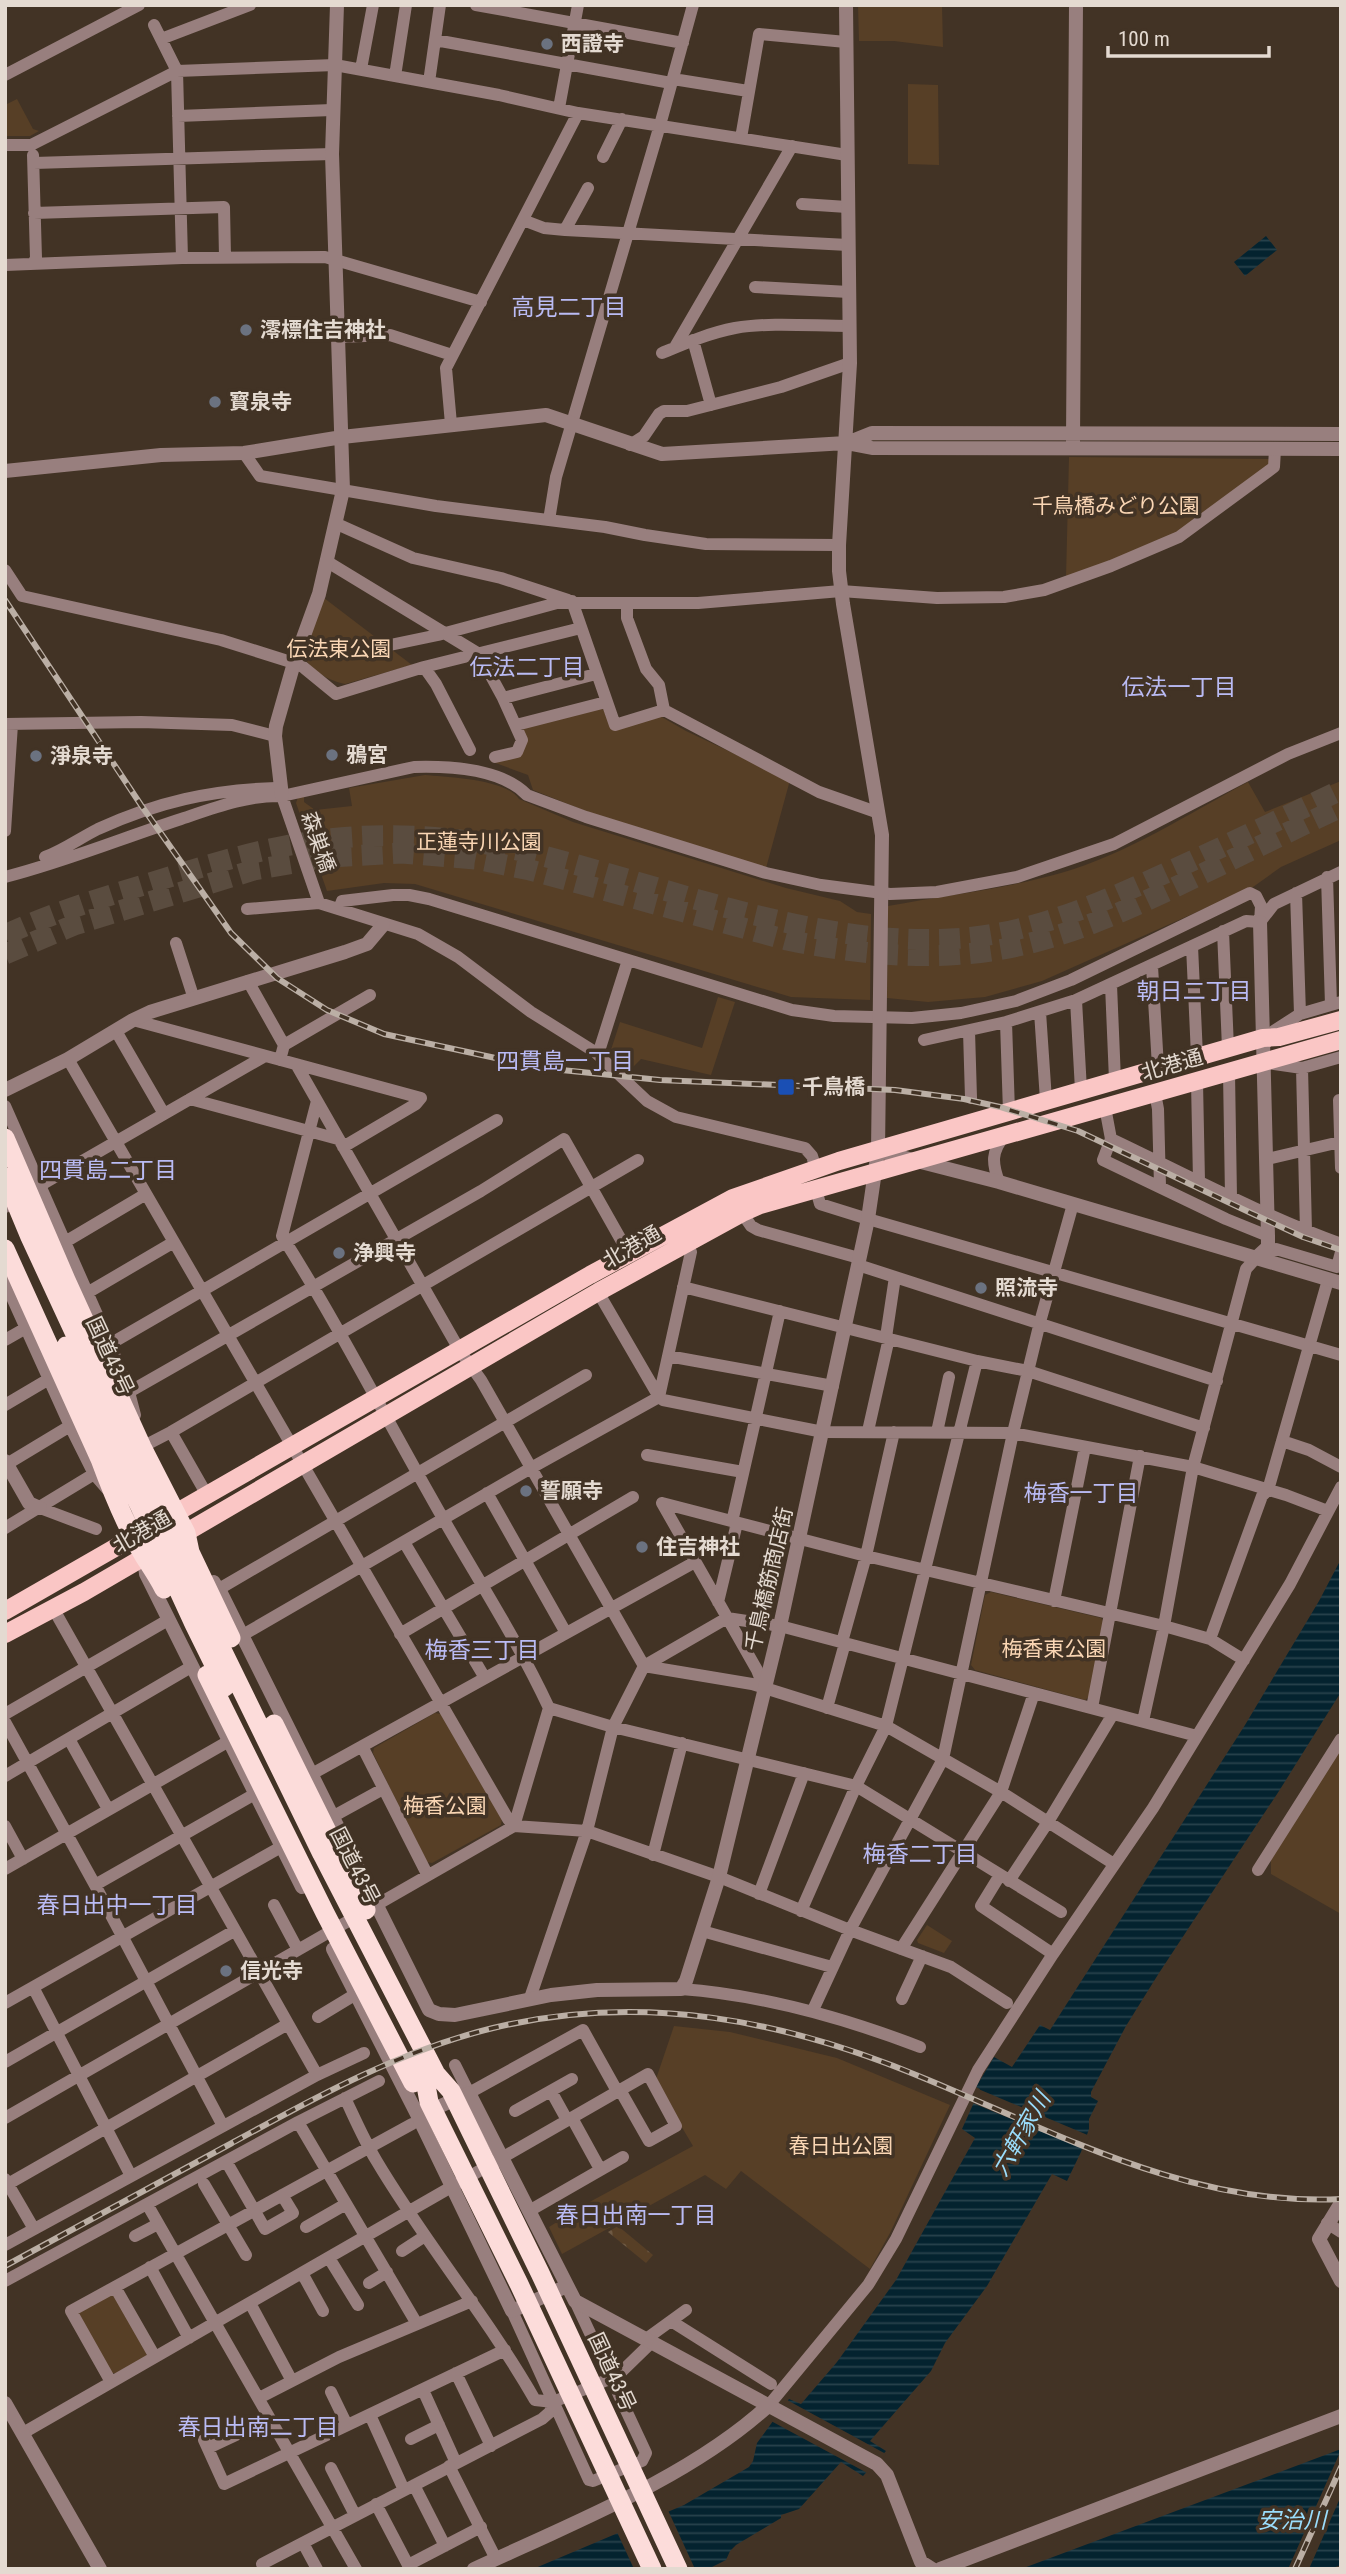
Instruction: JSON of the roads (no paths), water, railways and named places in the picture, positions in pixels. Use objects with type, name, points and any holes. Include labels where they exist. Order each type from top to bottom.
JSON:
[{"type":"highway","points":[[5,1139],[142,1447],[186,1533],[190,1552],[200,1574],[446,2069],[460,2092]]},
{"type":"highway","name":"国道43号","points":[[5,1177],[30,1237],[206,1617],[323,1854],[436,2074],[460,2092],[540,2273],[678,2569]]},
{"type":"highway","name":"国道43号","points":[[5,1211],[194,1624],[425,2080],[420,2114],[519,2284],[652,2569]]},
{"type":"highway","points":[[5,1249],[75,1422],[100,1459],[112,1495],[144,1557],[155,1570],[414,2085],[420,2114]]},
{"type":"main road","name":"北港通","points":[[6,1608],[629,1254],[816,1169],[1158,1067],[1263,1038],[1279,1037],[1337,1009]]},
{"type":"main road","name":"北港通","points":[[11,1631],[186,1533],[302,1463],[386,1418],[685,1243],[738,1205],[816,1189],[875,1173],[1341,1040]]},
{"type":"street","points":[[5,75],[139,5]]},
{"type":"street","points":[[161,38],[250,5]]},
{"type":"street","points":[[282,795],[275,736],[294,663],[318,594],[343,491],[332,154],[337,5]]},
{"type":"street","points":[[361,69],[373,5]]},
{"type":"street","points":[[395,76],[406,5]]},
{"type":"street","points":[[429,82],[440,5]]},
{"type":"street","points":[[476,5],[530,10],[575,24],[683,43]]},
{"type":"street","points":[[559,108],[578,5]]},
{"type":"street","points":[[549,520],[556,477],[693,5]]},
{"type":"street","points":[[846,5],[850,363],[839,545],[841,592],[882,835],[880,1011]]},
{"type":"street","points":[[1073,441],[1076,5]]},
{"type":"street","points":[[154,25],[177,71],[182,258]]},
{"type":"street","points":[[741,138],[758,34],[846,43]]},
{"type":"street","points":[[436,40],[567,65],[748,91]]},
{"type":"street","points":[[5,145],[31,145],[177,71],[335,65],[578,113],[847,155]]},
{"type":"street","points":[[178,117],[332,110]]},
{"type":"street","points":[[451,424],[446,368],[578,113]]},
{"type":"street","points":[[603,157],[622,119]]},
{"type":"street","points":[[31,145],[34,163],[36,258],[33,264]]},
{"type":"street","points":[[792,146],[668,350],[693,340],[751,326],[849,326]]},
{"type":"street","points":[[34,163],[332,154]]},
{"type":"street","points":[[565,230],[587,188]]},
{"type":"street","points":[[802,204],[847,206]]},
{"type":"street","points":[[34,213],[224,207],[225,257]]},
{"type":"street","points":[[523,220],[544,228],[565,230],[848,245]]},
{"type":"street","points":[[5,265],[182,258],[326,257],[481,302]]},
{"type":"street","points":[[755,287],[849,292]]},
{"type":"street","points":[[340,337],[390,335],[452,355]]},
{"type":"street","points":[[693,340],[711,405]]},
{"type":"street","points":[[630,445],[644,436],[664,411],[687,411],[711,405],[780,387],[850,363]]},
{"type":"street","points":[[5,471],[161,455],[244,453],[342,437],[546,415],[662,454],[846,443],[872,433],[1275,449],[1341,449]]},
{"type":"street","points":[[1073,441],[1341,434]]},
{"type":"street","points":[[390,645],[572,601],[628,605],[654,601],[698,603],[841,592],[937,598],[1004,597],[1051,588],[1179,537],[1274,467],[1275,449]]},
{"type":"street","points":[[244,453],[260,476],[436,506],[706,544],[839,545]]},
{"type":"street","points":[[337,524],[413,558],[501,578],[572,601]]},
{"type":"street","points":[[326,561],[479,654],[522,740],[517,752],[495,757]]},
{"type":"street","points":[[5,570],[22,596],[221,640],[303,667],[336,694],[424,667],[581,628]]},
{"type":"street","points":[[572,601],[615,726],[664,710],[819,792],[879,813]]},
{"type":"street","points":[[628,605],[627,618],[646,669],[659,685],[664,710]]},
{"type":"street","points":[[424,667],[436,684],[470,750]]},
{"type":"street","points":[[503,698],[596,674]]},
{"type":"street","points":[[516,725],[606,702]]},
{"type":"street","points":[[5,831],[8,724],[232,724],[275,736]]},
{"type":"street","points":[[5,877],[37,869],[220,806],[414,767],[477,772],[520,788],[527,795],[586,817],[766,873],[821,886],[881,892],[937,892],[1017,877],[1114,844],[1288,754],[1341,733]]},
{"type":"street","points":[[5,868],[33,862],[58,852],[94,831],[152,806],[230,790],[282,795]]},
{"type":"street","name":"森巣橋","points":[[282,795],[318,900]]},
{"type":"street","points":[[1260,922],[1274,904],[1341,872]]},
{"type":"street","points":[[1263,1038],[1300,1014],[1337,1009],[1327,877]]},
{"type":"street","points":[[1296,893],[1300,1014]]},
{"type":"street","points":[[339,909],[342,901],[409,895],[792,1010],[880,1011],[912,1018],[961,1013],[1048,991],[1250,894],[1256,896],[1261,906],[1268,1247],[1246,1269],[1193,1467],[1164,1626],[1143,1721]]},
{"type":"street","points":[[247,909],[318,900],[383,925],[418,934],[458,957],[531,1012],[595,1052],[626,1082],[662,1110],[676,1116],[805,1148],[812,1156],[816,1169]]},
{"type":"street","points":[[924,1040],[1006,1022],[1076,1000],[1246,921],[1260,922]]},
{"type":"street","points":[[5,1090],[68,1059],[133,1020],[367,944],[383,925]]},
{"type":"street","points":[[1223,931],[1228,1048]]},
{"type":"street","points":[[176,943],[194,999]]},
{"type":"street","points":[[1192,946],[1197,1056]]},
{"type":"street","points":[[595,1052],[600,1048],[628,960]]},
{"type":"street","points":[[1152,966],[1158,1067]]},
{"type":"street","points":[[248,981],[284,1045],[280,1060]]},
{"type":"street","points":[[1111,985],[1115,1080]]},
{"type":"street","points":[[284,1045],[370,995]]},
{"type":"street","points":[[1076,1000],[1081,1090]]},
{"type":"street","name":"千鳥橋筋商店街","points":[[681,1989],[719,1877],[765,1690],[868,1219],[878,1151],[880,1011]]},
{"type":"street","points":[[1041,1012],[1046,1100]]},
{"type":"street","points":[[133,1020],[421,1098],[416,1104],[341,1143],[309,1131],[190,1099]]},
{"type":"street","points":[[1006,1022],[1009,1112]]},
{"type":"street","points":[[116,1031],[164,1114]]},
{"type":"street","points":[[969,1031],[971,1098]]},
{"type":"street","points":[[5,1206],[265,1056]]},
{"type":"street","points":[[1264,1063],[1302,1068],[1341,1057]]},
{"type":"street","points":[[68,1059],[334,1521],[514,1826]]},
{"type":"street","points":[[296,1064],[644,1666]]},
{"type":"street","points":[[1302,1068],[1306,1231]]},
{"type":"street","points":[[1229,1073],[1231,1197]]},
{"type":"street","points":[[1197,1082],[1199,1181]]},
{"type":"street","points":[[1155,1093],[1158,1109],[1160,1186]]},
{"type":"street","points":[[1341,1100],[1341,1168]]},
{"type":"street","points":[[317,1101],[282,1236],[340,1333],[443,1519],[525,1656],[549,1708],[514,1826]]},
{"type":"street","points":[[5,1106],[110,1343],[129,1392],[142,1447],[638,1160]]},
{"type":"street","points":[[1105,1107],[1111,1139],[1103,1160],[1226,1219],[1268,1236]]},
{"type":"street","points":[[110,1343],[497,1120]]},
{"type":"street","points":[[999,1182],[993,1157],[995,1147],[1005,1135]]},
{"type":"street","points":[[129,1392],[481,1191],[564,1139],[629,1254]]},
{"type":"street","points":[[1111,1139],[1231,1197],[1341,1244]]},
{"type":"street","points":[[1267,1159],[1340,1142]]},
{"type":"street","points":[[878,1151],[999,1182],[1334,1281],[1309,1346],[1268,1490],[1262,1496],[1210,1639]]},
{"type":"street","points":[[816,1189],[820,1204],[1341,1355]]},
{"type":"street","points":[[65,1242],[146,1194]]},
{"type":"street","points":[[813,2010],[850,1930],[943,1759],[1013,1433],[1053,1272],[1073,1204]]},
{"type":"street","points":[[738,1205],[751,1226],[758,1230],[1217,1381]]},
{"type":"street","points":[[87,1293],[174,1242]]},
{"type":"street","points":[[659,1397],[691,1252],[685,1243]]},
{"type":"street","points":[[1256,1258],[1276,1249],[1337,1267],[1341,1252]]},
{"type":"street","points":[[867,1431],[887,1338],[895,1277]]},
{"type":"street","points":[[5,1282],[49,1379],[75,1422],[94,1474],[112,1495]]},
{"type":"street","points":[[683,1287],[977,1361],[1028,1371],[1204,1428]]},
{"type":"street","points":[[598,1292],[659,1397]]},
{"type":"street","points":[[718,1602],[743,1472],[780,1311]]},
{"type":"street","points":[[5,1340],[26,1328]]},
{"type":"street","points":[[668,1356],[833,1386]]},
{"type":"street","points":[[801,1911],[856,1786],[886,1726],[977,1361]]},
{"type":"street","points":[[219,1589],[586,1375]]},
{"type":"street","points":[[937,1432],[949,1377]]},
{"type":"street","points":[[5,1405],[49,1379]]},
{"type":"street","points":[[241,1636],[659,1397],[823,1432],[1013,1433],[1193,1467],[1328,1511]]},
{"type":"street","points":[[75,1422],[6,1462],[29,1503],[96,1529]]},
{"type":"street","points":[[171,1432],[207,1495]]},
{"type":"street","points":[[827,1708],[894,1432]]},
{"type":"street","points":[[1282,1441],[1309,1450],[1341,1467]]},
{"type":"street","points":[[1055,1601],[1085,1447]]},
{"type":"street","points":[[647,1455],[743,1472]]},
{"type":"street","points":[[1092,1708],[1140,1457]]},
{"type":"street","points":[[5,1528],[94,1474]]},
{"type":"street","points":[[474,2569],[606,2507],[700,2458],[774,2407],[868,2285],[896,2239],[967,2090],[1053,1954],[1153,1808],[1290,1584],[1341,1487]]},
{"type":"street","points":[[487,1493],[566,1633]]},
{"type":"street","points":[[400,1634],[633,1497]]},
{"type":"street","points":[[765,1690],[757,1670],[662,1503],[925,1571],[1164,1626],[1210,1639],[1244,1660]]},
{"type":"street","points":[[186,1533],[219,1589],[426,2006],[439,2014],[460,2014],[530,1998],[597,1990],[681,1989],[751,1997],[813,2010],[920,2047]]},
{"type":"street","points":[[404,1542],[485,1678]]},
{"type":"street","points":[[144,1557],[146,1574],[168,1620],[357,1998],[420,2114],[451,2188],[512,2311],[589,2480],[593,2481],[642,2461],[646,2454],[575,2301],[529,2210],[502,2158],[460,2092],[456,2065]]},
{"type":"street","points":[[310,1775],[695,1562]]},
{"type":"street","points":[[6,1608],[11,1631]]},
{"type":"street","points":[[53,1608],[317,2075]]},
{"type":"street","points":[[530,1998],[587,1830],[613,1727],[644,1666],[727,1618],[780,1626],[1197,1736]]},
{"type":"street","points":[[5,1714],[168,1620]]},
{"type":"street","points":[[644,1666],[752,1684],[886,1726],[1002,1792],[1114,1864]]},
{"type":"street","points":[[5,1776],[191,1667]]},
{"type":"street","points":[[901,1949],[1002,1792],[1034,1693]]},
{"type":"street","points":[[549,1708],[613,1727],[856,1786],[1061,1912]]},
{"type":"street","points":[[1053,1954],[981,1906],[1048,1822],[1112,1714]]},
{"type":"street","points":[[5,1722],[223,2126]]},
{"type":"street","points":[[69,1739],[108,1809]]},
{"type":"street","points":[[1258,1870],[1341,1739]]},
{"type":"street","points":[[5,1869],[229,1741]]},
{"type":"street","points":[[653,1855],[682,1743]]},
{"type":"street","points":[[362,1746],[427,1874]]},
{"type":"street","points":[[759,1894],[804,1773]]},
{"type":"street","points":[[332,1817],[383,1789]]},
{"type":"street","points":[[95,1885],[254,1794]]},
{"type":"street","points":[[5,1826],[23,1859]]},
{"type":"street","points":[[5,2118],[514,1826],[587,1830],[719,1877],[951,1967],[1007,2003]]},
{"type":"street","points":[[5,2003],[281,1847]]},
{"type":"street","points":[[274,1905],[298,1950]]},
{"type":"street","points":[[5,2062],[234,1931]]},
{"type":"street","points":[[702,1931],[832,1967]]},
{"type":"street","points":[[902,1999],[922,1956]]},
{"type":"street","points":[[318,2017],[410,1973]]},
{"type":"street","points":[[33,1987],[131,2176]]},
{"type":"street","points":[[34,2229],[7,2181],[288,2024]]},
{"type":"street","points":[[23,2433],[366,2237],[619,2090],[648,2074],[676,2126],[649,2141],[619,2090],[583,2030],[460,2092],[369,2147],[71,2311],[111,2382]]},
{"type":"street","points":[[5,2245],[317,2075],[364,2053]]},
{"type":"street","points":[[515,2111],[572,2080]]},
{"type":"street","points":[[5,2281],[379,2081]]},
{"type":"street","points":[[551,2091],[600,2169]]},
{"type":"street","points":[[345,2098],[369,2147],[409,2212],[498,2337],[535,2400],[553,2402],[611,2379],[649,2341],[686,2310]]},
{"type":"street","points":[[298,2122],[416,2324]]},
{"type":"street","points":[[529,2210],[623,2157]]},
{"type":"street","points":[[226,2161],[265,2228],[293,2213],[282,2195]]},
{"type":"street","points":[[204,2184],[246,2255]]},
{"type":"street","points":[[1340,2280],[1319,2239],[1341,2203]]},
{"type":"street","points":[[147,2204],[356,2569]]},
{"type":"street","points":[[306,2227],[346,2204]]},
{"type":"street","points":[[1327,2223],[1341,2232]]},
{"type":"street","points":[[135,2236],[159,2224]]},
{"type":"street","points":[[402,2251],[425,2236]]},
{"type":"street","points":[[329,2258],[358,2305]]},
{"type":"street","points":[[150,2267],[189,2338]]},
{"type":"street","points":[[302,2273],[323,2311]]},
{"type":"street","points":[[369,2283],[387,2273]]},
{"type":"street","points":[[115,2287],[155,2357]]},
{"type":"street","points":[[512,2311],[567,2287]]},
{"type":"street","points":[[259,2398],[416,2324],[472,2301]]},
{"type":"street","points":[[575,2301],[877,2464],[887,2475],[921,2562],[932,2569]]},
{"type":"street","points":[[250,2303],[292,2381]]},
{"type":"street","points":[[671,2321],[771,2384]]},
{"type":"street","points":[[498,2337],[518,2328]]},
{"type":"street","points":[[240,2433],[206,2444],[223,2484],[505,2350]]},
{"type":"street","points":[[523,2378],[538,2371]]},
{"type":"street","points":[[456,2373],[491,2446]]},
{"type":"street","points":[[423,2390],[453,2465],[496,2559]]},
{"type":"street","points":[[331,2392],[347,2425]]},
{"type":"street","points":[[272,2564],[303,2543],[355,2515],[542,2419],[550,2412],[553,2402]]},
{"type":"street","points":[[5,2403],[100,2569]]},
{"type":"street","points":[[370,2415],[445,2546]]},
{"type":"street","points":[[940,2569],[1341,2416]]},
{"type":"street","points":[[411,2439],[439,2425]]},
{"type":"street","points":[[331,2468],[355,2515]]},
{"type":"street","points":[[376,2504],[408,2565],[481,2527]]},
{"type":"street","points":[[303,2543],[317,2569]]},
{"type":"water","points":[[1266,236],[1277,250],[1245,276],[1234,262]]},
{"type":"water","name":"六軒家川","points":[[1341,1559],[1341,1692],[1126,2026],[1091,2092],[1091,2097],[1098,2101],[1089,2119],[1089,2129],[1081,2152],[1067,2181],[1052,2174],[987,2286],[945,2343],[931,2371],[870,2441],[886,2451],[863,2476],[841,2462],[799,2509],[781,2515],[781,2518],[736,2545],[726,2560],[708,2569],[533,2569],[684,2505],[749,2467],[757,2443],[789,2399],[801,2404],[837,2362],[896,2280],[975,2138],[962,2129],[980,2089],[976,2087],[994,2057],[1012,2067],[1040,2025],[1050,2030],[1245,1725]]},
{"type":"water","name":"安治川","points":[[1341,2449],[1341,2565],[1330,2569],[1021,2569]]},
{"type":"tunnel","points":[[5,935],[77,906],[234,858],[347,837],[410,836],[473,842],[535,854],[802,926],[856,935],[910,939],[965,938],[1015,930],[1087,907],[1341,790]]},
{"type":"tunnel","points":[[5,954],[74,925],[254,870],[329,857],[402,853],[475,859],[530,870],[787,940],[842,950],[925,956],[981,952],[1035,942],[1108,917],[1341,807]]},
{"type":"railway","points":[[5,600],[141,805],[231,933],[277,978],[327,1010],[384,1034],[542,1068],[660,1080],[895,1090],[964,1099],[1000,1107],[1078,1131],[1303,1237],[1341,1250]]},
{"type":"railway","points":[[5,2266],[295,2109],[391,2062],[493,2028],[549,2017],[604,2012],[659,2013],[767,2027],[873,2058],[1076,2143],[1179,2179],[1232,2191],[1286,2198],[1341,2199]]},
{"type":"railway","points":[[1295,2569],[1341,2467]]},
{"type":"place","name":"西證寺","points":[[547,44]]},
{"type":"place","name":"澪標住吉神社","points":[[246,330]]},
{"type":"place","name":"寳泉寺","points":[[215,402]]},
{"type":"place","name":"鴉宮","points":[[332,755]]},
{"type":"place","name":"淨泉寺","points":[[36,756]]},
{"type":"place","name":"千鳥橋","points":[[786,1087]]},
{"type":"place","name":"浄興寺","points":[[339,1253]]},
{"type":"place","name":"照流寺","points":[[981,1288]]},
{"type":"place","name":"誓願寺","points":[[526,1491]]},
{"type":"place","name":"住吉神社","points":[[642,1547]]},
{"type":"place","name":"信光寺","points":[[226,1971]]},
{"type":"district","name":"高見二丁目","points":[[569,307]]},
{"type":"district","name":"伝法二丁目","points":[[527,667]]},
{"type":"district","name":"伝法一丁目","points":[[1179,687]]},
{"type":"district","name":"朝日二丁目","points":[[1194,991]]},
{"type":"district","name":"四貫島一丁目","points":[[565,1061]]},
{"type":"district","name":"四貫島二丁目","points":[[108,1170]]},
{"type":"district","name":"梅香一丁目","points":[[1081,1493]]},
{"type":"district","name":"梅香三丁目","points":[[482,1650]]},
{"type":"district","name":"梅香二丁目","points":[[920,1854]]},
{"type":"district","name":"春日出中一丁目","points":[[117,1905]]},
{"type":"district","name":"春日出南一丁目","points":[[636,2215]]},
{"type":"district","name":"春日出南二丁目","points":[[258,2427]]},
{"type":"park label","name":"千鳥橋みどり公園","points":[[1116,506]]},
{"type":"park label","name":"伝法東公園","points":[[339,649]]},
{"type":"park label","name":"正蓮寺川公園","points":[[479,842]]},
{"type":"park label","name":"梅香東公園","points":[[1054,1649]]},
{"type":"park label","name":"梅香公園","points":[[445,1806]]},
{"type":"park label","name":"春日出公園","points":[[841,2146]]}]
